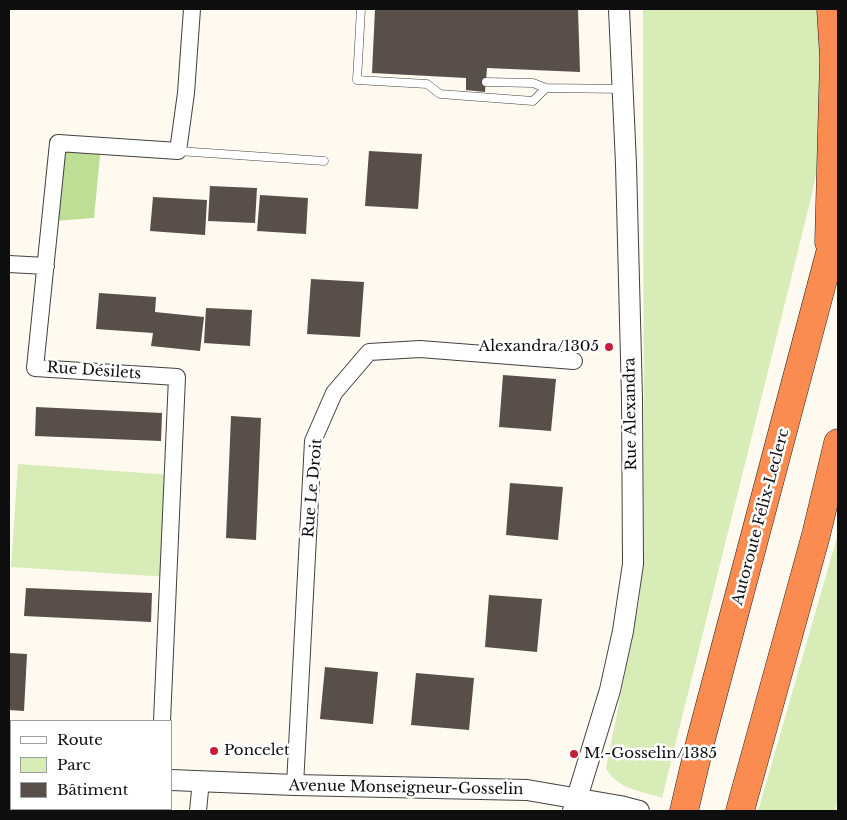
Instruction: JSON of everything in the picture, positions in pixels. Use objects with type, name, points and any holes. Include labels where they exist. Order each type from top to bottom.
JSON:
[{"type":"highway","points":[[829,261],[834,58],[831,9]]},
{"type":"highway","name":"Autoroute Félix-Leclerc","points":[[684,811],[700,743],[838,223]]},
{"type":"highway","points":[[740,811],[816,535],[838,443]]},
{"type":"highway","points":[[816,535],[838,477]]},
{"type":"street","points":[[178,151],[186,93],[192,9]]},
{"type":"street","name":"Rue Alexandra","points":[[575,805],[610,690],[623,631],[633,564],[632,398],[619,9]]},
{"type":"street","name":"Rue Désilets","points":[[162,720],[176,377],[35,368],[58,143],[178,151]]},
{"type":"street","points":[[9,264],[46,266]]},
{"type":"street","name":"Rue Le Droit","points":[[295,786],[313,441],[334,393],[368,352],[420,348],[574,362]]},
{"type":"street","name":"Avenue Monseigneur-Gosselin","points":[[172,780],[295,786],[527,790],[575,805],[639,811]]},
{"type":"street","points":[[198,811],[201,780]]},
{"type":"lane","points":[[361,9],[357,80],[427,84],[440,94],[533,101],[546,88]]},
{"type":"lane","points":[[486,82],[532,83],[546,88],[622,89]]},
{"type":"lane","points":[[178,151],[324,161]]},
{"type":"green space","points":[[643,9],[823,9],[828,117],[811,198],[662,798],[623,785],[610,775],[606,768],[639,604],[644,547]]},
{"type":"green space","points":[[101,145],[94,218],[53,221],[54,153]]},
{"type":"green space","points":[[18,464],[172,475],[168,577],[11,567]]},
{"type":"green space","points":[[838,534],[838,800],[835,811],[758,811]]},
{"type":"building","points":[[375,9],[578,9],[580,72],[487,68],[485,92],[466,90],[466,78],[372,73]]},
{"type":"building","points":[[369,151],[422,154],[418,209],[365,206]]},
{"type":"building","points":[[210,186],[257,188],[255,223],[208,221]]},
{"type":"building","points":[[260,195],[308,198],[306,234],[257,231]]},
{"type":"building","points":[[153,197],[207,200],[205,235],[150,231]]},
{"type":"building","points":[[311,279],[364,282],[360,337],[307,334]]},
{"type":"building","points":[[99,293],[156,297],[155,312],[204,317],[200,351],[151,346],[153,333],[96,329]]},
{"type":"building","points":[[206,308],[252,310],[250,346],[204,343]]},
{"type":"building","points":[[503,375],[556,379],[551,431],[499,427]]},
{"type":"building","points":[[36,407],[162,413],[161,441],[35,436]]},
{"type":"building","points":[[231,416],[261,418],[256,540],[226,538]]},
{"type":"building","points":[[510,483],[563,487],[558,540],[506,535]]},
{"type":"building","points":[[26,588],[152,593],[151,622],[24,616]]},
{"type":"building","points":[[489,595],[542,599],[537,652],[485,647]]},
{"type":"building","points":[[9,653],[27,654],[24,711],[9,710]]},
{"type":"building","points":[[325,667],[378,672],[373,724],[320,719]]},
{"type":"building","points":[[416,673],[474,678],[469,730],[411,725]]},
{"type":"place","name":"Alexandra/1305","points":[[609,347]]},
{"type":"place","name":"Poncelet","points":[[214,751]]},
{"type":"place","name":"M.-Gosselin/1385","points":[[574,754]]}]
